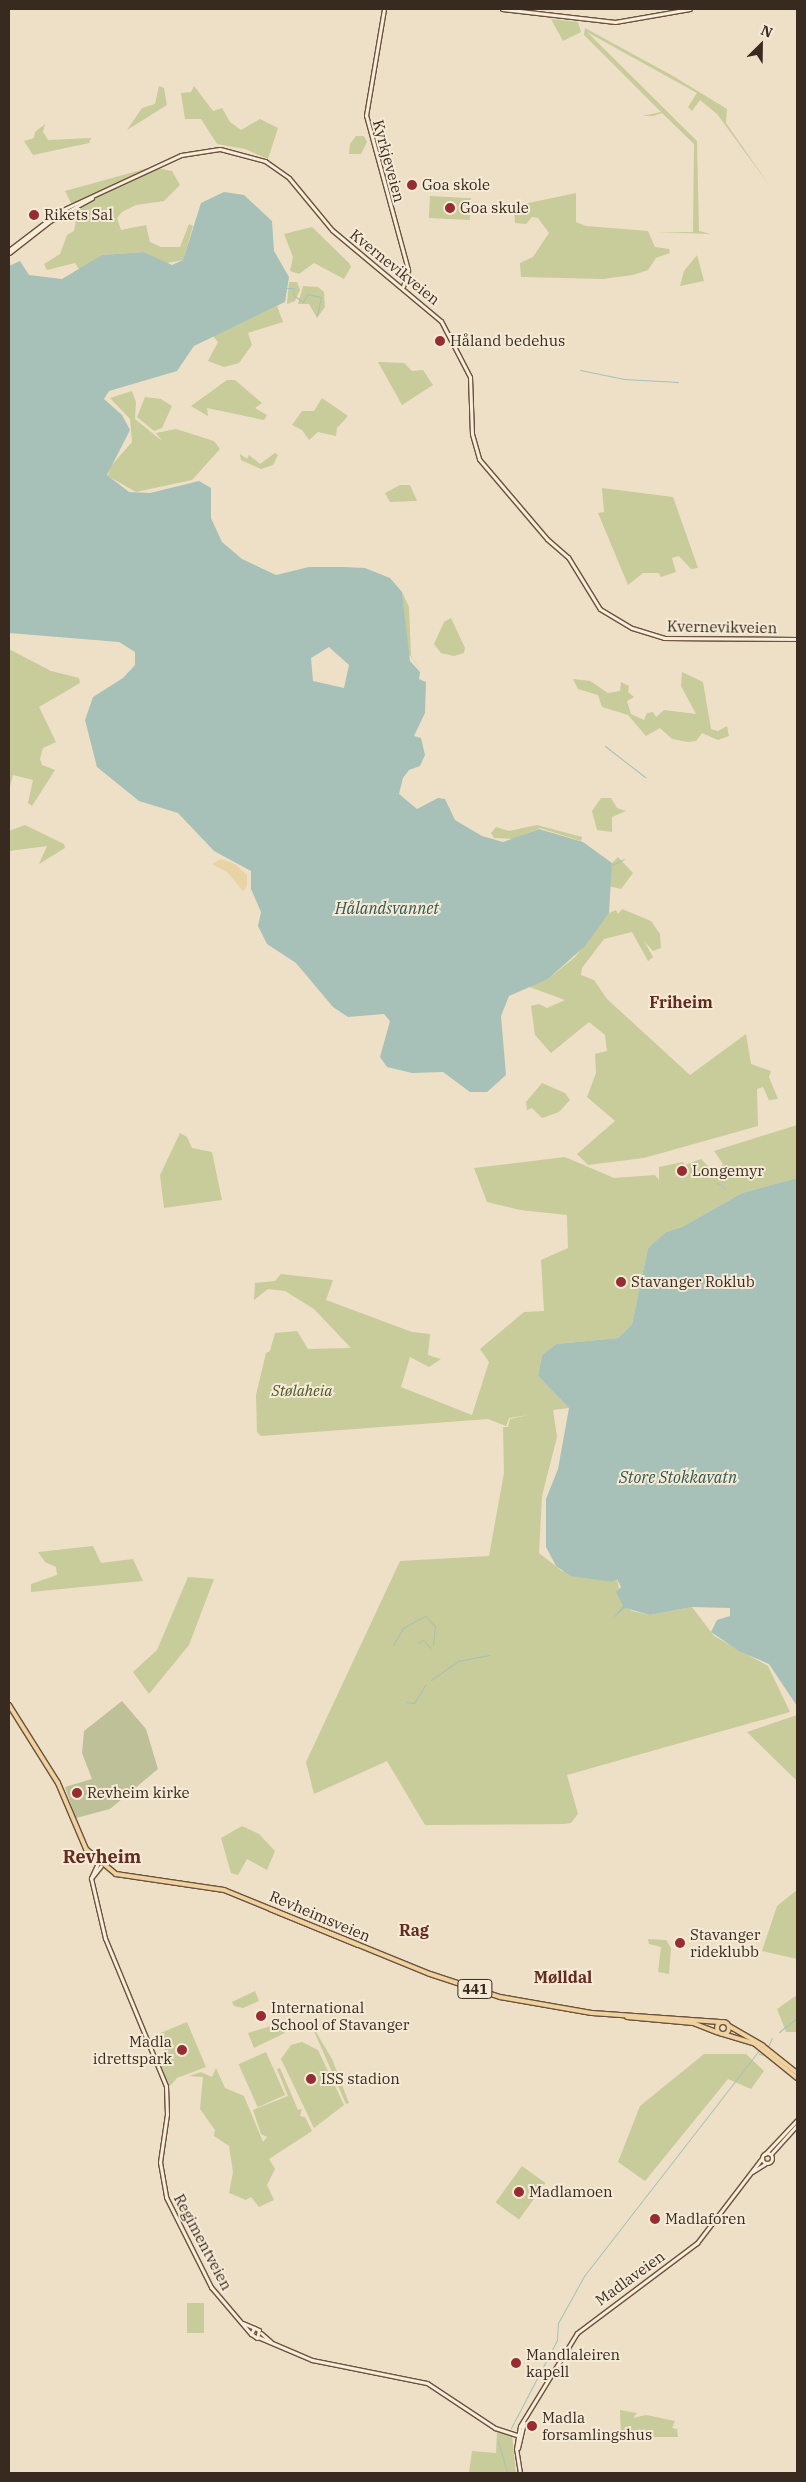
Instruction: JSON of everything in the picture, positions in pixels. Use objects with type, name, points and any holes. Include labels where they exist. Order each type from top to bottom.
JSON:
[{"type":"main road","name":"Kyrkjeveien","points":[[384,9],[366,115],[408,270],[403,286]]},
{"type":"main road","points":[[502,9],[615,22],[690,9]]},
{"type":"main road","name":"Kvernevikveien","points":[[9,252],[51,217],[187,153],[220,149],[247,153],[284,174],[332,230],[437,315],[461,354],[471,384],[474,442],[486,471],[572,563],[600,609],[632,628],[664,638],[797,639]]},
{"type":"main road","name":"Revheimsveien","points":[[9,1705],[54,1777],[84,1845],[100,1864],[130,1879],[196,1883],[255,1901],[376,1952],[500,1997],[613,2014],[693,2023],[717,2032]]},
{"type":"main road","name":"Regimentveien","points":[[100,1864],[91,1880],[107,1945],[166,2086],[167,2114],[160,2162],[166,2197],[211,2287],[251,2334]]},
{"type":"main road","name":"Revheimsveien","points":[[613,2014],[720,2022]]},
{"type":"main road","points":[[717,2032],[720,2022]]},
{"type":"main road","name":"441","points":[[720,2022],[729,2026],[797,2073]]},
{"type":"main road","points":[[724,2034],[729,2026]]},
{"type":"main road","name":"441","points":[[717,2032],[750,2040]]},
{"type":"main road","name":"441","points":[[786,2066],[797,2078]]},
{"type":"main road","name":"Madlaveien","points":[[520,2473],[517,2461],[519,2434],[533,2404],[577,2333],[697,2243],[747,2175],[797,2120]]},
{"type":"main road","points":[[771,2154],[772,2160],[767,2163],[763,2156],[771,2154],[797,2125]]},
{"type":"main road","name":"Madlaveien","points":[[747,2175],[767,2163]]},
{"type":"main road","name":"Regimentveien","points":[[241,2322],[260,2332]]},
{"type":"main road","points":[[254,2328],[251,2334],[277,2347],[312,2360],[427,2383],[495,2428],[519,2434]]},
{"type":"main road","points":[[258,2337],[260,2332],[277,2347]]},
{"type":"green space","points":[[551,19],[578,22],[581,32],[563,41]]},
{"type":"green space","points":[[585,28],[673,76],[727,109],[726,123],[772,189],[717,114],[700,100],[692,111],[688,107],[697,93],[587,32],[697,141],[699,231],[711,234],[656,232],[693,232],[694,144],[662,113],[653,116],[642,116],[661,112],[584,35]]},
{"type":"green space","points":[[159,86],[164,88],[167,105],[127,130],[142,108],[155,104]]},
{"type":"green space","points":[[194,86],[213,111],[222,108],[230,122],[241,130],[260,119],[278,128],[268,159],[245,149],[217,144],[201,119],[185,119],[181,93],[191,92]]},
{"type":"green space","points":[[45,124],[43,132],[48,140],[91,138],[89,143],[33,155],[24,141],[34,138],[35,132]]},
{"type":"green space","points":[[356,136],[364,136],[367,142],[361,154],[349,154],[350,144]]},
{"type":"green space","points":[[152,167],[172,171],[180,185],[164,201],[136,205],[122,212],[117,218],[121,230],[146,225],[150,242],[161,247],[180,247],[189,224],[193,226],[183,260],[162,264],[143,252],[102,255],[80,271],[75,263],[47,270],[44,264],[60,254],[67,235],[74,231],[77,215],[65,191]]},
{"type":"green space","points":[[576,193],[576,222],[586,226],[648,231],[655,247],[669,249],[670,253],[656,258],[648,270],[633,275],[603,279],[521,277],[520,263],[533,257],[549,233],[538,218],[532,217],[526,224],[515,223],[514,206]]},
{"type":"green space","name":"Goa skule","points":[[430,196],[471,198],[470,220],[429,218]]},
{"type":"green space","points":[[312,227],[349,263],[351,267],[344,279],[314,263],[299,274],[290,271],[293,257],[284,234]]},
{"type":"green space","points":[[697,255],[704,281],[680,286],[684,271]]},
{"type":"green space","points":[[289,282],[297,282],[300,290],[295,301],[287,304]]},
{"type":"green space","points":[[303,286],[318,287],[324,292],[325,307],[317,318],[309,304],[298,304]]},
{"type":"green space","points":[[277,306],[283,322],[248,333],[252,345],[239,363],[224,367],[208,361],[218,342],[213,336]]},
{"type":"green space","points":[[378,362],[404,363],[412,371],[423,370],[433,385],[402,405]]},
{"type":"green space","points":[[227,380],[235,380],[262,403],[255,408],[267,415],[264,420],[207,408],[208,416],[191,406]]},
{"type":"green space","points":[[132,391],[136,402],[135,419],[162,441],[156,433],[176,429],[214,441],[220,449],[192,480],[136,492],[108,476],[111,466],[132,442],[130,419],[110,398]]},
{"type":"green space","points":[[145,397],[161,399],[172,406],[162,428],[154,431],[137,417]]},
{"type":"green space","points":[[322,398],[348,416],[337,428],[336,436],[318,432],[309,440],[302,430],[292,425],[302,411],[314,411]]},
{"type":"green space","points":[[275,453],[278,455],[273,465],[261,469],[241,460],[240,454],[247,459],[249,455],[260,464]]},
{"type":"green space","points":[[400,485],[410,485],[417,501],[390,502],[385,493]]},
{"type":"green space","points":[[602,488],[673,497],[698,568],[691,569],[679,556],[672,558],[676,572],[661,577],[659,573],[643,573],[628,585],[598,513],[604,512]]},
{"type":"green space","points":[[402,592],[409,607],[411,656],[422,671],[408,653]]},
{"type":"green space","points":[[451,618],[465,648],[464,653],[454,656],[441,653],[434,644],[444,622]]},
{"type":"green space","points":[[9,649],[51,671],[79,678],[80,683],[39,707],[56,742],[43,748],[40,759],[42,765],[55,770],[32,806],[28,803],[33,780],[13,775],[9,790]]},
{"type":"green space","points":[[682,672],[703,682],[711,729],[718,731],[727,726],[729,736],[718,740],[702,733],[696,741],[688,742],[672,739],[660,728],[646,736],[628,715],[602,707],[598,695],[578,689],[573,679],[590,681],[608,693],[620,691],[621,682],[629,686],[628,692],[634,697],[627,701],[631,714],[644,720],[647,713],[653,712],[656,717],[664,710],[696,714],[681,686]]},
{"type":"green space","points":[[601,798],[611,798],[617,808],[626,811],[612,817],[612,832],[597,830],[592,811]]},
{"type":"green space","points":[[25,825],[64,844],[65,848],[39,864],[47,846],[9,851],[9,831]]},
{"type":"green space","points":[[537,825],[582,837],[581,841],[540,828],[513,839],[494,838],[491,833],[496,827],[509,831]]},
{"type":"green space","points":[[618,857],[633,873],[621,889],[609,886],[612,863]]},
{"type":"green space","points":[[622,909],[651,921],[660,934],[661,948],[653,951],[644,941],[653,957],[648,961],[632,932],[604,939],[582,968],[581,975],[594,980],[607,999],[690,1075],[746,1034],[751,1064],[771,1071],[769,1077],[778,1099],[769,1100],[763,1087],[757,1089],[758,1126],[644,1158],[588,1165],[577,1154],[615,1121],[587,1097],[596,1073],[595,1054],[607,1051],[605,1035],[589,1022],[551,1053],[535,1035],[531,1006],[539,1004],[547,1008],[565,1000],[527,986],[548,979],[575,957],[609,913],[616,910],[618,914]]},
{"type":"green space","points":[[542,1083],[565,1093],[570,1100],[559,1112],[542,1118],[532,1108],[527,1110],[526,1102]]},
{"type":"green space","name":"Stølaheia","points":[[797,1125],[797,1178],[742,1193],[682,1227],[666,1232],[648,1248],[632,1324],[618,1338],[556,1344],[542,1355],[538,1376],[569,1408],[553,1410],[557,1437],[542,1496],[539,1553],[562,1571],[613,1582],[617,1579],[623,1606],[632,1611],[650,1615],[692,1607],[714,1636],[768,1666],[790,1712],[567,1775],[578,1814],[571,1823],[425,1825],[387,1761],[314,1794],[306,1762],[400,1561],[489,1556],[504,1473],[503,1427],[508,1427],[510,1419],[529,1415],[509,1418],[506,1426],[488,1419],[261,1436],[257,1432],[256,1395],[266,1353],[270,1351],[275,1333],[297,1331],[308,1349],[351,1348],[314,1309],[285,1291],[268,1289],[254,1300],[255,1283],[275,1281],[281,1274],[333,1280],[326,1300],[412,1332],[430,1334],[428,1355],[441,1359],[429,1367],[410,1357],[401,1387],[472,1415],[489,1362],[480,1349],[524,1312],[544,1311],[541,1260],[568,1248],[567,1215],[520,1210],[487,1202],[474,1168],[565,1157],[614,1178],[655,1175],[659,1180],[659,1167],[683,1162],[685,1165],[701,1159],[716,1174],[723,1164],[714,1151]]},
{"type":"green space","points":[[180,1133],[187,1137],[192,1148],[212,1152],[222,1200],[164,1208],[160,1175]]},
{"type":"green space","points":[[93,1546],[101,1563],[133,1559],[143,1581],[31,1592],[31,1584],[57,1575],[56,1567],[45,1562],[38,1552]]},
{"type":"green space","points":[[188,1577],[214,1579],[189,1645],[149,1694],[133,1672],[157,1650]]},
{"type":"green space","points":[[122,1701],[146,1729],[158,1769],[110,1809],[76,1818],[65,1787],[92,1779],[82,1753],[84,1731]]},
{"type":"green space","points":[[797,1715],[797,1781],[747,1732]]},
{"type":"green space","points":[[242,1826],[259,1834],[275,1851],[267,1870],[247,1859],[238,1875],[231,1873],[221,1838]]},
{"type":"green space","points":[[797,1890],[797,1959],[762,1951],[777,1906]]},
{"type":"green space","points":[[648,1939],[666,1940],[671,1948],[669,1974],[658,1972],[661,1947],[649,1944]]},
{"type":"green space","points":[[255,1991],[259,2001],[243,2008],[234,2006],[232,2002]]},
{"type":"green space","points":[[797,1995],[797,2032],[786,2032],[777,2009]]},
{"type":"green space","name":"Madla idrettspark","points":[[187,2022],[206,2067],[177,2078],[169,2087],[159,2059],[167,2055],[158,2034]]},
{"type":"green space","points":[[310,2022],[332,2059],[349,2103],[346,2104]]},
{"type":"green space","points":[[277,2024],[285,2033],[254,2048],[248,2033]]},
{"type":"green space","points":[[302,2042],[318,2050],[344,2105],[314,2128],[281,2059],[291,2045]]},
{"type":"green space","points":[[266,2052],[285,2095],[258,2107],[239,2064]]},
{"type":"green space","name":"Madlaforen","points":[[704,2054],[746,2054],[764,2071],[751,2089],[728,2079],[645,2181],[618,2162],[640,2106]]},
{"type":"green space","points":[[216,2068],[225,2088],[244,2096],[263,2142],[267,2137],[261,2134],[253,2110],[288,2096],[277,2069],[280,2068],[298,2110],[302,2109],[300,2116],[305,2117],[312,2131],[269,2159],[275,2169],[267,2185],[274,2200],[259,2207],[251,2197],[246,2200],[229,2193],[233,2172],[229,2146],[214,2136],[215,2130],[200,2109],[203,2077],[189,2076],[201,2072],[212,2077]]},
{"type":"green space","name":"Madlamoen","points":[[522,2166],[545,2183],[519,2219],[496,2202]]},
{"type":"green space","points":[[187,2303],[204,2303],[204,2333],[187,2333]]},
{"type":"green space","points":[[620,2410],[637,2413],[633,2418],[646,2415],[675,2421],[672,2428],[677,2429],[678,2437],[621,2437]]},
{"type":"green space","points":[[497,2431],[512,2435],[516,2473],[469,2473],[472,2451],[496,2453]]},
{"type":"sand","points":[[221,859],[235,864],[247,875],[247,886],[243,891],[227,872],[212,864]]},
{"type":"water","name":"Hålandsvannet","points":[[224,192],[244,195],[272,221],[274,251],[289,277],[285,302],[194,346],[177,371],[109,391],[104,399],[122,415],[130,430],[107,475],[129,492],[150,493],[199,481],[211,488],[211,518],[222,542],[242,559],[276,575],[309,567],[344,567],[365,568],[390,578],[402,592],[410,661],[420,672],[419,679],[426,682],[425,713],[414,736],[421,738],[425,755],[420,766],[409,770],[403,778],[399,794],[417,809],[438,798],[445,799],[455,820],[482,836],[503,842],[539,829],[583,842],[612,863],[609,913],[585,946],[548,979],[509,996],[501,1016],[506,1075],[487,1092],[470,1092],[443,1072],[412,1073],[387,1067],[380,1057],[390,1021],[384,1014],[348,1017],[333,1007],[296,963],[267,944],[258,926],[261,912],[251,889],[251,871],[214,851],[178,813],[139,801],[97,767],[85,720],[93,697],[123,678],[135,665],[135,652],[119,642],[9,633],[9,266],[20,261],[29,275],[62,279],[102,255],[143,252],[172,265],[183,260],[201,203]],"holes":[[[329,647],[349,665],[344,688],[313,681],[311,658]]]},
{"type":"water","name":"Store Stokkavatn","points":[[797,1178],[797,1706],[769,1664],[739,1651],[711,1632],[717,1620],[730,1616],[730,1608],[692,1607],[650,1615],[625,1608],[613,1618],[623,1606],[616,1592],[621,1587],[617,1579],[613,1582],[571,1576],[556,1566],[546,1547],[546,1499],[558,1469],[569,1408],[538,1376],[542,1355],[556,1344],[618,1338],[632,1324],[648,1248],[666,1232],[682,1227],[742,1193]]},
{"type":"waterway","points":[[287,288],[294,288],[293,295],[303,302],[308,294],[321,297],[317,316]]},
{"type":"waterway","points":[[580,370],[624,379],[678,382]]},
{"type":"waterway","points":[[605,746],[645,777]]},
{"type":"waterway","points":[[612,865],[624,859]]},
{"type":"waterway","points":[[722,1186],[725,1189]]},
{"type":"waterway","points":[[393,1645],[403,1628],[425,1616],[435,1626],[433,1646]]},
{"type":"waterway","points":[[418,1643],[423,1640],[431,1648]]},
{"type":"waterway","points":[[431,1680],[458,1661],[489,1655]]},
{"type":"waterway","points":[[406,1702],[414,1703],[426,1684]]},
{"type":"waterway","points":[[779,2032],[797,2018]]},
{"type":"waterway","points":[[767,2049],[772,2038]]},
{"type":"waterway","points":[[511,2428],[557,2340],[558,2323],[584,2276],[760,2049]]},
{"type":"waterway","points":[[759,2054],[766,2055]]},
{"type":"waterway","points":[[498,2441],[507,2473]]},
{"type":"place","name":"Goa skole","points":[[412,185]]},
{"type":"place","name":"Goa skule","points":[[450,208]]},
{"type":"place","name":"Rikets Sal","points":[[34,215]]},
{"type":"place","name":"Håland bedehus","points":[[440,341]]},
{"type":"place","name":"Longemyr","points":[[682,1171]]},
{"type":"place","name":"Stavanger Roklub","points":[[621,1282]]},
{"type":"place","name":"Revheim kirke","points":[[77,1793]]},
{"type":"place","name":"Stavanger rideklubb","points":[[680,1943]]},
{"type":"place","name":"International School of Stavanger","points":[[261,2016]]},
{"type":"place","name":"Madla idrettspark","points":[[182,2050]]},
{"type":"place","name":"ISS stadion","points":[[311,2079]]},
{"type":"place","name":"Madlamoen","points":[[519,2192]]},
{"type":"place","name":"Madlaforen","points":[[655,2219]]},
{"type":"place","name":"Mandlaleiren kapell","points":[[516,2363]]},
{"type":"place","name":"Madla forsamlingshus","points":[[532,2426]]},
{"type":"district","name":"Friheim","points":[[681,1002]]},
{"type":"district","name":"Revheim","points":[[102,1857]]},
{"type":"district","name":"Rag","points":[[414,1930]]},
{"type":"district","name":"Mølldal","points":[[563,1977]]}]
